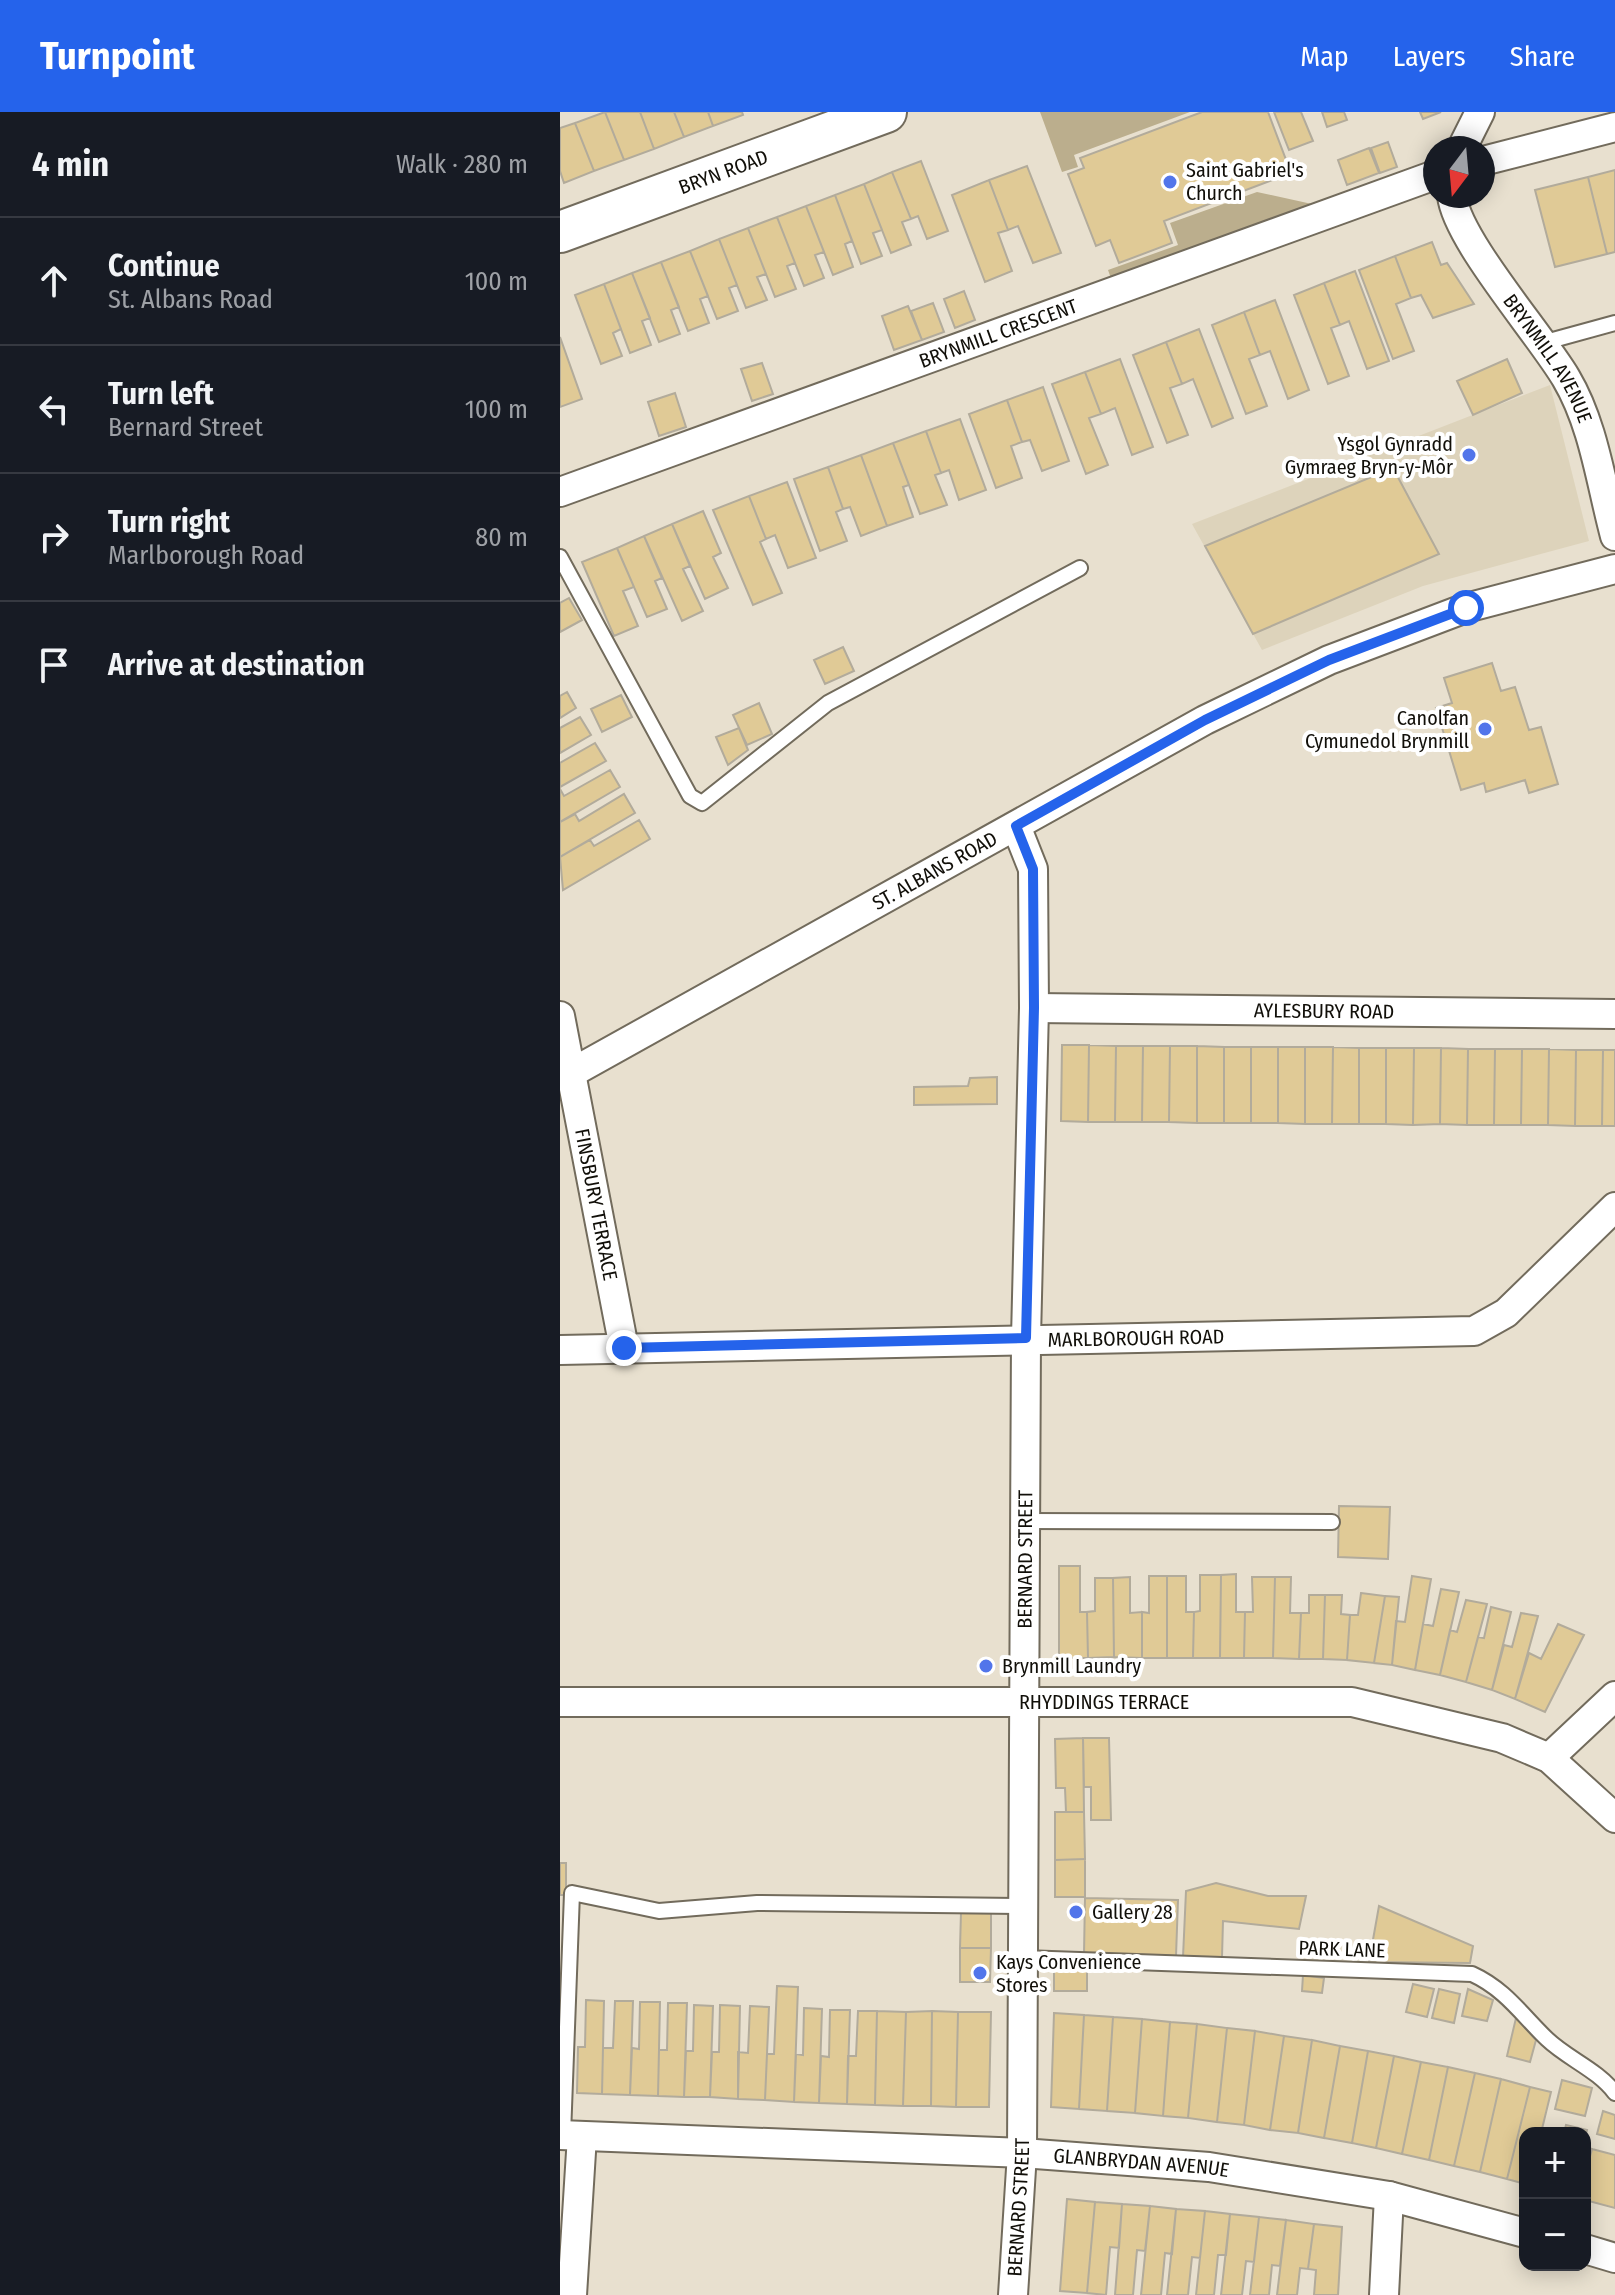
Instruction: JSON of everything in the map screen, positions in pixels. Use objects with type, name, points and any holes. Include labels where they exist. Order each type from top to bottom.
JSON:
[{"type":"street","name":"BRYN ROAD","points":[[560,232],[886,112]]},
{"type":"street","points":[[1468,136],[1480,112]]},
{"type":"street","points":[[1495,158],[1615,127]]},
{"type":"street","name":"BRYNMILL CRESCENT","points":[[560,492],[1423,179]]},
{"type":"street","name":"BRYNMILL AVENUE","points":[[1457,208],[1468,235],[1567,380],[1590,435],[1611,507],[1615,536]]},
{"type":"street","name":"ST. ALBANS ROAD","points":[[573,1072],[1205,720],[1329,660],[1466,608],[1615,569]]},
{"type":"street","name":"BERNARD STREET","points":[[1013,2295],[1022,2153],[1026,1338],[1034,1008],[1033,869],[1016,826]]},
{"type":"street","name":"AYLESBURY ROAD","points":[[1034,1008],[1615,1014]]},
{"type":"street","name":"FINSBURY TERRACE","points":[[560,1016],[624,1348]]},
{"type":"street","name":"MARLBOROUGH ROAD","points":[[560,1350],[1474,1331],[1506,1313],[1615,1207]]},
{"type":"street","points":[[1549,1758],[1615,1696]]},
{"type":"street","name":"RHYDDINGS TERRACE","points":[[560,1702],[1352,1702],[1417,1715],[1502,1738],[1549,1758],[1615,1818]]},
{"type":"street","points":[[568,2135],[572,2295]]},
{"type":"street","name":"GLANBRYDAN AVENUE","points":[[568,2135],[1022,2153],[1209,2167],[1389,2196],[1519,2231]]},
{"type":"street","points":[[1384,2295],[1389,2196]]},
{"type":"street","points":[[1591,2251],[1615,2258]]},
{"type":"lane","points":[[1542,343],[1615,323]]},
{"type":"lane","points":[[560,557],[690,796],[702,803],[828,703],[1080,568]]},
{"type":"lane","points":[[1025,1521],[1332,1522]]},
{"type":"lane","points":[[568,2135],[572,1893],[659,1911],[757,1903],[1023,1906]]},
{"type":"lane","name":"PARK LANE","points":[[1023,1958],[1472,1974],[1497,1986],[1549,2040],[1608,2083],[1615,2093]]},
{"type":"shaded area","points":[[1040,112],[1190,112],[1074,155],[1078,167],[1062,172]]},
{"type":"shaded area","points":[[1257,192],[1321,206],[1114,287],[1108,270],[1178,245],[1170,223]]},
{"type":"shaded area","name":"Ysgol Gynradd Gymraeg Bryn-y-Môr","points":[[1550,385],[1589,541],[1423,586],[1262,650],[1192,524]]},
{"type":"building","points":[[605,112],[624,160],[594,171],[575,123]]},
{"type":"building","points":[[605,112],[640,112],[654,149],[624,160]]},
{"type":"building","points":[[640,112],[674,112],[684,137],[654,149]]},
{"type":"building","points":[[674,112],[708,112],[713,126],[684,137]]},
{"type":"building","points":[[708,112],[742,112],[743,115],[713,126]]},
{"type":"building","name":"Saint Gabriel's Church","points":[[1202,112],[1268,112],[1291,173],[1164,221],[1172,243],[1119,263],[1110,240],[1096,246],[1068,174],[1084,168],[1080,158]]},
{"type":"building","points":[[1274,112],[1301,112],[1313,141],[1289,150]]},
{"type":"building","points":[[1322,112],[1344,112],[1347,120],[1327,127]]},
{"type":"building","points":[[1420,112],[1441,112],[1423,119]]},
{"type":"building","points":[[575,123],[594,171],[564,183],[560,171],[560,128]]},
{"type":"building","points":[[1388,142],[1397,167],[1380,173],[1371,148]]},
{"type":"building","points":[[1369,148],[1379,173],[1347,185],[1338,160]]},
{"type":"building","points":[[921,161],[948,231],[927,239],[918,216],[911,219],[892,172]]},
{"type":"building","points":[[1027,166],[1061,253],[1033,263],[1018,226],[1008,230],[989,180]]},
{"type":"building","points":[[1615,170],[1615,252],[1607,254],[1588,177]]},
{"type":"building","points":[[892,172],[911,219],[902,222],[911,245],[891,253],[864,184]]},
{"type":"building","points":[[1588,177],[1607,254],[1555,267],[1535,190]]},
{"type":"building","points":[[989,180],[1008,230],[998,233],[1012,271],[985,282],[952,195]]},
{"type":"building","points":[[864,184],[882,230],[873,233],[882,256],[861,264],[835,195]]},
{"type":"building","points":[[835,195],[852,241],[845,244],[853,267],[833,275],[806,206]]},
{"type":"building","points":[[806,206],[824,252],[815,255],[824,278],[804,286],[777,217]]},
{"type":"building","points":[[777,217],[795,263],[787,266],[796,289],[775,297],[748,228]]},
{"type":"building","points":[[748,228],[766,274],[757,277],[767,300],[746,308],[719,239]]},
{"type":"building","points":[[719,239],[737,285],[729,288],[738,311],[717,319],[690,251]]},
{"type":"building","points":[[1432,242],[1441,265],[1447,263],[1474,304],[1433,318],[1421,295],[1411,298],[1395,256]]},
{"type":"building","points":[[690,251],[708,296],[700,299],[709,323],[688,331],[661,262]]},
{"type":"building","points":[[1395,256],[1411,298],[1396,304],[1414,351],[1393,359],[1359,270]]},
{"type":"building","points":[[661,262],[679,307],[671,310],[680,334],[659,342],[632,273]]},
{"type":"building","points":[[1355,271],[1389,361],[1367,369],[1349,321],[1340,325],[1324,283]]},
{"type":"building","points":[[632,273],[650,318],[642,321],[651,345],[630,353],[604,284]]},
{"type":"building","points":[[1324,283],[1340,325],[1331,328],[1349,376],[1328,384],[1294,295]]},
{"type":"building","points":[[604,284],[621,329],[613,333],[622,356],[601,364],[575,295]]},
{"type":"building","points":[[964,291],[975,320],[955,328],[944,299]]},
{"type":"building","points":[[1275,300],[1309,390],[1288,399],[1270,351],[1260,355],[1244,312]]},
{"type":"building","points":[[933,303],[944,332],[922,340],[911,311]]},
{"type":"building","points":[[908,306],[922,340],[894,350],[882,316]]},
{"type":"building","points":[[1244,312],[1260,355],[1249,359],[1267,406],[1246,414],[1212,325]]},
{"type":"building","points":[[1199,329],[1233,418],[1212,427],[1193,379],[1182,384],[1166,342]]},
{"type":"building","points":[[560,337],[582,399],[560,407]]},
{"type":"building","points":[[1166,342],[1182,384],[1170,388],[1188,435],[1167,443],[1133,355]]},
{"type":"building","points":[[1120,359],[1153,447],[1132,455],[1115,408],[1101,414],[1085,372]]},
{"type":"building","points":[[1507,359],[1522,393],[1473,415],[1457,381]]},
{"type":"building","points":[[762,363],[773,394],[752,401],[741,369]]},
{"type":"building","points":[[1085,372],[1101,414],[1089,418],[1108,465],[1086,474],[1052,384]]},
{"type":"building","points":[[1043,387],[1069,461],[1042,471],[1030,440],[1022,442],[1007,400]]},
{"type":"building","points":[[675,393],[686,427],[659,436],[648,402]]},
{"type":"building","points":[[1007,400],[1022,442],[1011,446],[1022,478],[996,488],[969,414]]},
{"type":"building","points":[[960,419],[986,490],[959,500],[949,470],[941,473],[926,431]]},
{"type":"building","points":[[926,431],[941,473],[935,475],[947,505],[920,514],[893,443]]},
{"type":"building","points":[[893,443],[909,485],[903,487],[913,517],[887,526],[861,455]]},
{"type":"building","points":[[861,455],[887,526],[861,536],[850,507],[843,509],[828,467]]},
{"type":"building","points":[[828,467],[843,509],[836,512],[847,541],[820,551],[794,479]]},
{"type":"building","points":[[1393,468],[1439,554],[1253,634],[1205,546]]},
{"type":"building","points":[[787,482],[816,558],[788,568],[775,535],[766,539],[749,496]]},
{"type":"building","points":[[749,496],[766,539],[760,542],[782,593],[753,605],[713,510]]},
{"type":"building","points":[[703,511],[721,553],[713,557],[728,588],[705,599],[672,524]]},
{"type":"building","points":[[672,524],[690,566],[683,569],[703,611],[682,621],[644,536]]},
{"type":"building","points":[[644,536],[662,578],[655,581],[667,609],[647,617],[617,548]]},
{"type":"building","points":[[617,548],[634,587],[623,591],[638,626],[614,636],[582,562]]},
{"type":"building","points":[[569,598],[582,620],[560,632],[560,603]]},
{"type":"building","points":[[843,647],[854,671],[825,684],[814,660]]},
{"type":"building","name":"Canolfan Cymunedol Brynmill","points":[[1492,663],[1501,691],[1515,687],[1529,730],[1541,727],[1558,784],[1529,793],[1525,780],[1486,792],[1484,783],[1461,790],[1436,708],[1452,703],[1444,678]]},
{"type":"building","points":[[567,692],[576,708],[560,718],[560,696]]},
{"type":"building","points":[[621,695],[632,717],[602,732],[591,709]]},
{"type":"building","points":[[759,703],[772,734],[747,745],[733,715]]},
{"type":"building","points":[[580,717],[591,735],[560,753],[560,728]]},
{"type":"building","points":[[739,728],[748,750],[728,765],[716,737]]},
{"type":"building","points":[[595,743],[606,761],[560,787],[560,763]]},
{"type":"building","points":[[610,770],[620,787],[560,822],[560,789],[564,796]]},
{"type":"building","points":[[624,794],[635,813],[560,857],[560,822],[575,814],[579,821]]},
{"type":"building","points":[[639,820],[650,839],[563,890],[560,857],[590,840],[594,846]]},
{"type":"building","points":[[1062,1045],[1089,1045],[1088,1122],[1061,1121]]},
{"type":"building","points":[[1089,1045],[1116,1046],[1115,1122],[1088,1122]]},
{"type":"building","points":[[1116,1046],[1143,1046],[1142,1122],[1115,1122]]},
{"type":"building","points":[[1143,1046],[1170,1046],[1169,1122],[1142,1122]]},
{"type":"building","points":[[1170,1046],[1197,1046],[1197,1123],[1169,1122]]},
{"type":"building","points":[[1197,1046],[1224,1047],[1224,1123],[1197,1123]]},
{"type":"building","points":[[1224,1047],[1251,1047],[1251,1123],[1224,1123]]},
{"type":"building","points":[[1251,1047],[1278,1047],[1278,1123],[1251,1123]]},
{"type":"building","points":[[1278,1047],[1305,1047],[1305,1124],[1278,1123]]},
{"type":"building","points":[[1305,1047],[1333,1047],[1332,1124],[1305,1124]]},
{"type":"building","points":[[1333,1047],[1359,1048],[1359,1124],[1332,1124]]},
{"type":"building","points":[[1359,1048],[1386,1048],[1386,1124],[1359,1124]]},
{"type":"building","points":[[1386,1048],[1414,1048],[1413,1125],[1386,1124]]},
{"type":"building","points":[[1414,1048],[1441,1048],[1440,1124],[1413,1125]]},
{"type":"building","points":[[1441,1048],[1468,1049],[1467,1125],[1440,1124]]},
{"type":"building","points":[[1468,1049],[1495,1049],[1494,1125],[1467,1125]]},
{"type":"building","points":[[1495,1049],[1522,1049],[1521,1125],[1494,1125]]},
{"type":"building","points":[[1522,1049],[1549,1049],[1548,1125],[1521,1125]]},
{"type":"building","points":[[1549,1049],[1576,1050],[1575,1126],[1548,1125]]},
{"type":"building","points":[[1576,1050],[1603,1050],[1602,1126],[1575,1126]]},
{"type":"building","points":[[1603,1050],[1615,1050],[1615,1126],[1602,1126]]},
{"type":"building","points":[[997,1077],[997,1104],[914,1105],[914,1087],[968,1086],[970,1078]]},
{"type":"building","points":[[1339,1506],[1390,1507],[1388,1559],[1338,1557]]},
{"type":"building","points":[[1059,1566],[1080,1566],[1080,1612],[1087,1612],[1088,1658],[1059,1658]]},
{"type":"building","points":[[1236,1574],[1236,1612],[1245,1612],[1244,1658],[1220,1658],[1221,1575]]},
{"type":"building","points":[[1200,1575],[1221,1575],[1220,1658],[1193,1658],[1194,1612],[1200,1611]]},
{"type":"building","points":[[1149,1576],[1167,1576],[1167,1658],[1142,1658],[1142,1612],[1149,1613]]},
{"type":"building","points":[[1167,1576],[1186,1576],[1186,1612],[1194,1612],[1193,1658],[1167,1658]]},
{"type":"building","points":[[1412,1576],[1431,1579],[1415,1670],[1392,1665],[1396,1621],[1405,1622]]},
{"type":"building","points":[[1130,1577],[1130,1613],[1142,1612],[1142,1658],[1114,1657],[1113,1578]]},
{"type":"building","points":[[1252,1577],[1275,1577],[1273,1658],[1244,1658],[1245,1612],[1253,1612]]},
{"type":"building","points":[[1275,1577],[1291,1577],[1290,1613],[1301,1613],[1299,1659],[1273,1658]]},
{"type":"building","points":[[1095,1578],[1113,1578],[1114,1657],[1088,1658],[1087,1612],[1095,1611]]},
{"type":"building","points":[[1441,1589],[1459,1592],[1440,1675],[1415,1670],[1423,1624],[1433,1626]]},
{"type":"building","points":[[1361,1593],[1385,1596],[1374,1663],[1347,1660],[1350,1615],[1358,1615]]},
{"type":"building","points":[[1309,1595],[1325,1595],[1323,1659],[1299,1659],[1301,1613],[1309,1613]]},
{"type":"building","points":[[1325,1595],[1342,1595],[1341,1614],[1350,1615],[1347,1660],[1323,1659]]},
{"type":"building","points":[[1385,1596],[1399,1597],[1392,1665],[1374,1663]]},
{"type":"building","points":[[1466,1600],[1487,1604],[1466,1682],[1440,1675],[1450,1630],[1457,1632]]},
{"type":"building","points":[[1491,1607],[1511,1612],[1492,1690],[1466,1682],[1478,1637],[1484,1638]]},
{"type":"building","points":[[1521,1613],[1538,1616],[1515,1699],[1492,1690],[1504,1645],[1512,1647]]},
{"type":"building","points":[[1558,1624],[1584,1635],[1545,1712],[1515,1699],[1529,1653],[1541,1659]]},
{"type":"building","points":[[1083,1738],[1084,1812],[1066,1812],[1065,1788],[1056,1788],[1055,1739]]},
{"type":"building","points":[[1083,1738],[1109,1738],[1111,1820],[1091,1820],[1091,1787],[1084,1787]]},
{"type":"building","points":[[1055,1812],[1084,1812],[1085,1859],[1055,1860]]},
{"type":"building","points":[[1085,1859],[1085,1897],[1055,1897],[1055,1860]]},
{"type":"building","points":[[560,1863],[566,1863],[566,1895],[560,1895]]},
{"type":"building","points":[[1216,1883],[1268,1896],[1306,1896],[1299,1929],[1223,1921],[1222,1957],[1183,1957],[1186,1891]]},
{"type":"building","points":[[1085,1898],[1178,1900],[1176,1956],[1084,1954]]},
{"type":"building","points":[[1379,1906],[1473,1946],[1470,1963],[1369,1962]]},
{"type":"building","points":[[961,1912],[991,1912],[991,1948],[960,1948]]},
{"type":"building","points":[[960,1948],[991,1948],[990,1982],[960,1982]]},
{"type":"building","points":[[1054,1967],[1087,1968],[1087,1991],[1054,1991]]},
{"type":"building","points":[[1303,1975],[1324,1978],[1322,1993],[1302,1991]]},
{"type":"building","points":[[1413,1984],[1434,1989],[1427,2017],[1406,2012]]},
{"type":"building","points":[[777,1986],[798,1987],[794,2102],[765,2100],[767,2054],[774,2054]]},
{"type":"building","points":[[1439,1989],[1460,1994],[1454,2023],[1432,2018]]},
{"type":"building","points":[[1468,1989],[1493,2000],[1487,2021],[1462,2016]]},
{"type":"building","points":[[586,2000],[604,2001],[602,2094],[577,2093],[578,2047],[585,2047]]},
{"type":"building","points":[[615,2001],[633,2001],[630,2095],[602,2094],[603,2048],[613,2048]]},
{"type":"building","points":[[640,2002],[660,2002],[658,2096],[630,2095],[632,2048],[639,2049]]},
{"type":"building","points":[[668,2003],[687,2003],[684,2097],[658,2096],[659,2050],[667,2050]]},
{"type":"building","points":[[694,2005],[713,2006],[710,2097],[684,2097],[686,2051],[693,2051]]},
{"type":"building","points":[[720,2005],[740,2006],[738,2099],[710,2097],[712,2052],[719,2052]]},
{"type":"building","points":[[750,2006],[769,2007],[765,2100],[738,2099],[738,2052],[748,2053]]},
{"type":"building","points":[[804,2008],[822,2009],[819,2103],[794,2102],[796,2054],[803,2055]]},
{"type":"building","points":[[830,2010],[850,2010],[847,2104],[819,2103],[821,2056],[829,2057]]},
{"type":"building","points":[[858,2011],[877,2011],[875,2105],[847,2104],[848,2056],[856,2056]]},
{"type":"building","points":[[877,2011],[906,2012],[903,2106],[875,2105]]},
{"type":"building","points":[[932,2011],[958,2012],[956,2107],[931,2106]]},
{"type":"building","points":[[932,2011],[931,2106],[903,2106],[906,2012]]},
{"type":"building","points":[[958,2012],[991,2012],[989,2107],[956,2107]]},
{"type":"building","points":[[1054,2013],[1084,2015],[1079,2109],[1051,2107]]},
{"type":"building","points":[[1084,2015],[1113,2017],[1107,2111],[1079,2109]]},
{"type":"building","points":[[1113,2017],[1142,2019],[1135,2113],[1107,2111]]},
{"type":"building","points":[[1516,2018],[1536,2040],[1530,2062],[1507,2056]]},
{"type":"building","points":[[1142,2019],[1170,2022],[1163,2116],[1135,2113]]},
{"type":"building","points":[[1170,2022],[1197,2024],[1188,2118],[1163,2116]]},
{"type":"building","points":[[1197,2024],[1227,2028],[1217,2122],[1188,2118]]},
{"type":"building","points":[[1227,2028],[1255,2031],[1244,2125],[1217,2122]]},
{"type":"building","points":[[1255,2031],[1284,2036],[1270,2130],[1244,2125]]},
{"type":"building","points":[[1284,2036],[1312,2040],[1298,2133],[1270,2130]]},
{"type":"building","points":[[1312,2040],[1340,2046],[1324,2138],[1298,2133]]},
{"type":"building","points":[[1340,2046],[1368,2051],[1352,2143],[1324,2138]]},
{"type":"building","points":[[1368,2051],[1394,2056],[1376,2148],[1352,2143]]},
{"type":"building","points":[[1394,2056],[1421,2062],[1402,2154],[1376,2148]]},
{"type":"building","points":[[1421,2062],[1448,2067],[1429,2160],[1402,2154]]},
{"type":"building","points":[[1448,2067],[1475,2073],[1454,2166],[1429,2160]]},
{"type":"building","points":[[1475,2073],[1501,2079],[1480,2172],[1454,2166]]},
{"type":"building","points":[[1501,2079],[1530,2087],[1507,2179],[1480,2172]]},
{"type":"building","points":[[1562,2080],[1592,2088],[1585,2116],[1555,2109]]},
{"type":"building","points":[[1530,2087],[1551,2092],[1542,2127],[1520,2127]]},
{"type":"building","points":[[1603,2111],[1615,2115],[1615,2139],[1597,2134]]},
{"type":"building","points":[[1519,2131],[1519,2182],[1507,2179]]},
{"type":"building","points":[[1592,2149],[1615,2155],[1615,2208],[1591,2202]]},
{"type":"building","points":[[1067,2199],[1095,2202],[1087,2293],[1060,2291]]},
{"type":"building","points":[[1095,2202],[1122,2204],[1119,2248],[1110,2247],[1106,2295],[1087,2293]]},
{"type":"building","points":[[1122,2204],[1150,2206],[1145,2251],[1137,2250],[1133,2295],[1115,2295]]},
{"type":"building","points":[[1150,2206],[1176,2209],[1172,2254],[1165,2253],[1161,2295],[1141,2295]]},
{"type":"building","points":[[1176,2209],[1205,2211],[1200,2258],[1192,2257],[1188,2295],[1167,2295]]},
{"type":"building","points":[[1205,2211],[1230,2214],[1226,2255],[1218,2255],[1214,2295],[1196,2295]]},
{"type":"building","points":[[1230,2214],[1259,2217],[1254,2262],[1246,2261],[1242,2295],[1221,2295]]},
{"type":"building","points":[[1259,2217],[1286,2220],[1280,2266],[1272,2265],[1269,2295],[1250,2295]]},
{"type":"building","points":[[1286,2220],[1314,2224],[1308,2269],[1300,2268],[1297,2295],[1277,2295]]},
{"type":"building","points":[[1314,2224],[1342,2227],[1338,2295],[1314,2295],[1316,2270],[1308,2269]]},
{"type":"place","name":"Saint Gabriel's Church","points":[[1170,182]]},
{"type":"place","name":"Ysgol Gynradd Gymraeg Bryn-y-Môr","points":[[1469,455]]},
{"type":"place","name":"Canolfan Cymunedol Brynmill","points":[[1485,729]]},
{"type":"place","name":"Brynmill Laundry","points":[[986,1666]]},
{"type":"place","name":"Gallery 28","points":[[1076,1912]]},
{"type":"place","name":"Kays Convenience Stores","points":[[980,1973]]},
{"type":"route","points":[[624,1348],[1026,1338],[1034,1008],[1033,869],[1016,826],[1205,720],[1329,660],[1466,608]]}]
